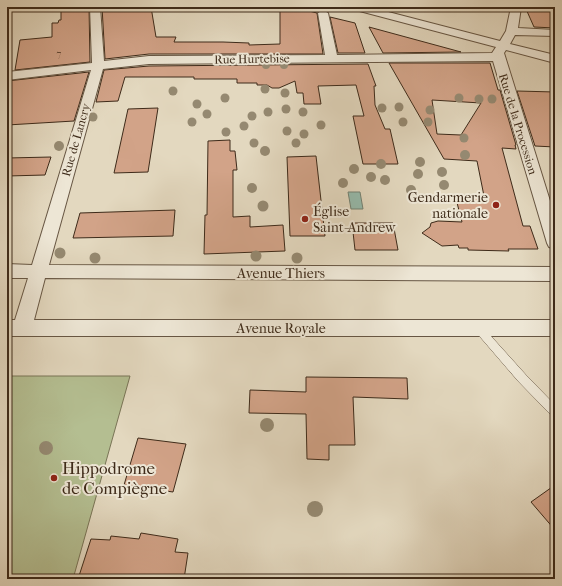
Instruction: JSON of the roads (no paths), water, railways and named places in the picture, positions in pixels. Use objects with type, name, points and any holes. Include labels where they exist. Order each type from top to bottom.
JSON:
[{"type":"street","name":"Rue de Lancry","points":[[14,328],[38,272],[98,66],[95,7]]},
{"type":"street","points":[[356,7],[501,50],[514,48],[555,59]]},
{"type":"street","points":[[501,50],[512,31],[516,7]]},
{"type":"street","points":[[323,13],[332,58]]},
{"type":"street","points":[[512,31],[555,33]]},
{"type":"street","name":"Rue Hurtebise","points":[[7,76],[149,60],[332,58],[501,50]]},
{"type":"street","name":"Rue de la Procession","points":[[501,50],[555,243]]},
{"type":"street","name":"Avenue Thiers","points":[[7,272],[555,274]]},
{"type":"street","name":"Avenue Royale","points":[[14,328],[555,328]]},
{"type":"lane","points":[[478,328],[522,378],[555,412]]},
{"type":"place","name":"Gendarmerie nationale","points":[[496,205]]},
{"type":"place","name":"Église Saint-Andrew","points":[[305,219]]},
{"type":"place","name":"Hippodrome de Compiègne","points":[[54,478]]}]
